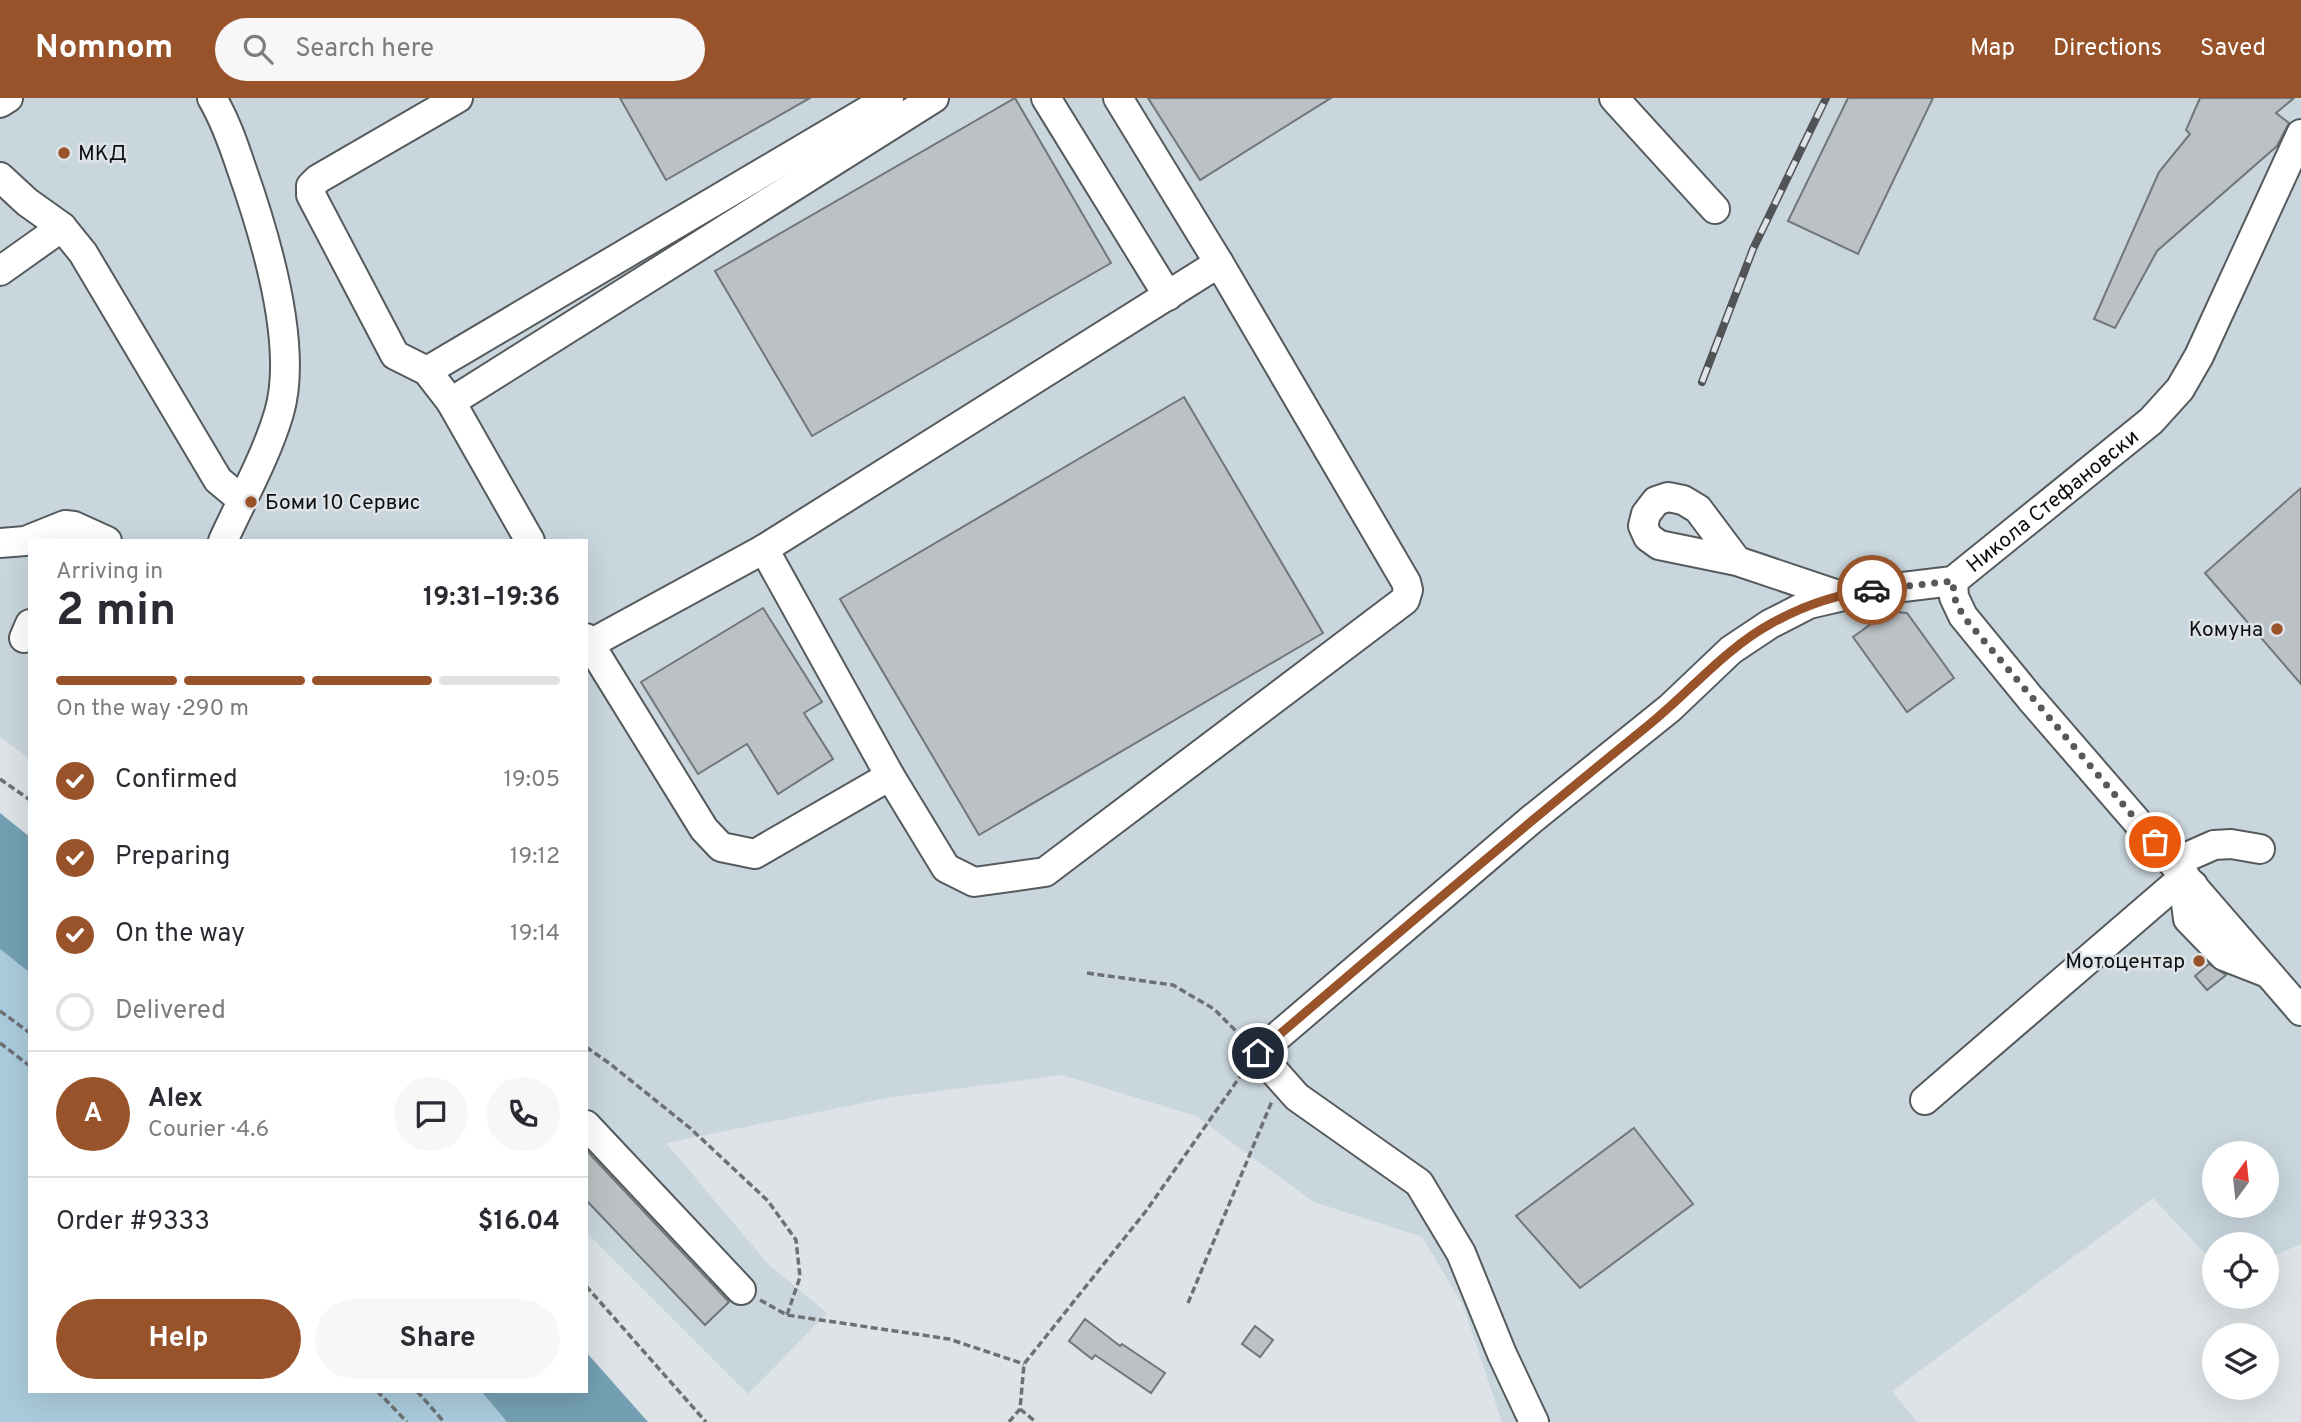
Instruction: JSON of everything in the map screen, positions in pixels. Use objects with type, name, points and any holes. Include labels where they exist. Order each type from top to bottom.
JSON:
[{"type":"street","points":[[0,103],[8,98]]},
{"type":"street","points":[[212,98],[223,116],[257,212],[274,276],[285,351],[280,411],[224,539]]},
{"type":"street","points":[[458,98],[318,179],[312,186],[311,195],[395,355],[427,371],[450,402],[529,539]]},
{"type":"street","points":[[427,371],[889,98]]},
{"type":"street","points":[[450,402],[934,98]]},
{"type":"street","points":[[1046,98],[1168,296]]},
{"type":"street","points":[[764,549],[890,776],[946,868],[974,882],[1045,872],[1405,600],[1408,590],[1406,582],[1219,263],[1118,98]]},
{"type":"street","points":[[1614,98],[1715,209]]},
{"type":"street","name":"Никола Стефановски","points":[[1258,1053],[1532,819],[1670,708],[1731,650],[1770,624],[1809,604],[1861,592],[1953,581],[2151,421],[2180,389],[2199,356],[2301,134]]},
{"type":"street","points":[[0,177],[27,202],[62,227],[83,253],[218,480],[242,500]]},
{"type":"street","points":[[0,271],[62,227]]},
{"type":"street","points":[[890,776],[755,853],[721,847],[704,829],[588,641],[764,549],[1219,263]]},
{"type":"street","points":[[30,539],[65,524],[70,533],[98,539]]},
{"type":"street","points":[[0,543],[28,540]]},
{"type":"street","points":[[1737,561],[1841,596]]},
{"type":"street","points":[[1953,581],[1954,597],[1963,616],[2301,1011]]},
{"type":"street","points":[[1926,1100],[2214,845],[2231,844],[2260,849]]},
{"type":"street","points":[[1258,1053],[1297,1097],[1419,1183],[1461,1253],[1502,1354],[1534,1422]]},
{"type":"street","points":[[588,1127],[741,1290]]},
{"type":"path","points":[[0,779],[28,799]]},
{"type":"path","points":[[1009,1422],[1020,1409],[1024,1364],[1146,1211],[1258,1053],[1214,1009],[1173,985],[1087,973]]},
{"type":"path","points":[[0,1011],[28,1032]]},
{"type":"path","points":[[0,1043],[28,1064]]},
{"type":"path","points":[[588,1049],[690,1128],[768,1201],[796,1240],[800,1277],[787,1315]]},
{"type":"path","points":[[1188,1303],[1272,1100]]},
{"type":"path","points":[[588,1288],[706,1422]]},
{"type":"path","points":[[741,1290],[787,1315],[948,1339],[1024,1364]]},
{"type":"path","points":[[379,1393],[407,1422]]},
{"type":"path","points":[[419,1393],[444,1422]]},
{"type":"path","points":[[1020,1409],[1036,1422]]},
{"type":"shaded area","points":[[0,98],[2301,98],[2301,1244],[2279,1253],[2279,1232],[2202,1232],[2202,1250],[2153,1198],[1892,1391],[1917,1422],[1502,1422],[1463,1305],[1422,1237],[1314,1202],[1196,1116],[1062,1075],[892,1097],[666,1143],[768,1264],[827,1313],[748,1394],[588,1234],[588,539],[28,539],[28,758],[0,737]]},
{"type":"shaded area","points":[[0,813],[28,835],[28,971],[0,949]]},
{"type":"shaded area","points":[[0,949],[28,971],[28,1393],[483,1393],[507,1422],[0,1422]]},
{"type":"shaded area","points":[[588,1354],[648,1422],[507,1422],[483,1393],[588,1393]]},
{"type":"building","points":[[620,98],[810,98],[666,180]]},
{"type":"building","points":[[1015,98],[1111,263],[812,436],[715,271]]},
{"type":"building","points":[[1148,98],[1331,98],[1200,180]]},
{"type":"building","points":[[1848,98],[1933,98],[1858,254],[1788,221]]},
{"type":"building","points":[[2200,98],[2294,98],[2276,113],[2289,123],[2277,146],[2157,251],[2115,328],[2094,319],[2159,172],[2190,134],[2186,130]]},
{"type":"building","points":[[1184,397],[1323,633],[979,835],[840,599]]},
{"type":"building","name":"Комуна","points":[[2301,488],[2301,684],[2205,573]]},
{"type":"building","points":[[763,608],[822,702],[804,713],[833,759],[778,794],[747,744],[698,774],[641,682]]},
{"type":"building","points":[[1889,611],[1907,613],[1954,678],[1907,712],[1853,637]]},
{"type":"building","points":[[2209,964],[2226,975],[2207,990],[2195,976]]},
{"type":"building","points":[[1634,1128],[1693,1204],[1580,1288],[1516,1216]]},
{"type":"building","points":[[588,1152],[729,1302],[705,1325],[588,1202]]},
{"type":"building","points":[[1085,1319],[1120,1346],[1122,1344],[1165,1373],[1151,1393],[1095,1355],[1092,1359],[1069,1341]]},
{"type":"building","points":[[1255,1326],[1273,1340],[1260,1357],[1242,1344]]},
{"type":"railway","points":[[1702,382],[1753,249],[1826,98]]},
{"type":"way so far","points":[[1872,590],[1953,581],[1954,597],[1963,616],[2155,842]]},
{"type":"place","name":"МКД","points":[[64,153]]},
{"type":"place","name":"Боми 10 Сервис","points":[[251,502]]},
{"type":"place","name":"Комуна","points":[[2277,629]]},
{"type":"place","name":"Мотоцентар","points":[[2199,961]]},
{"type":"route","points":[[1258,1053],[1532,819],[1670,708],[1731,650],[1770,624],[1809,604],[1872,590]]}]
